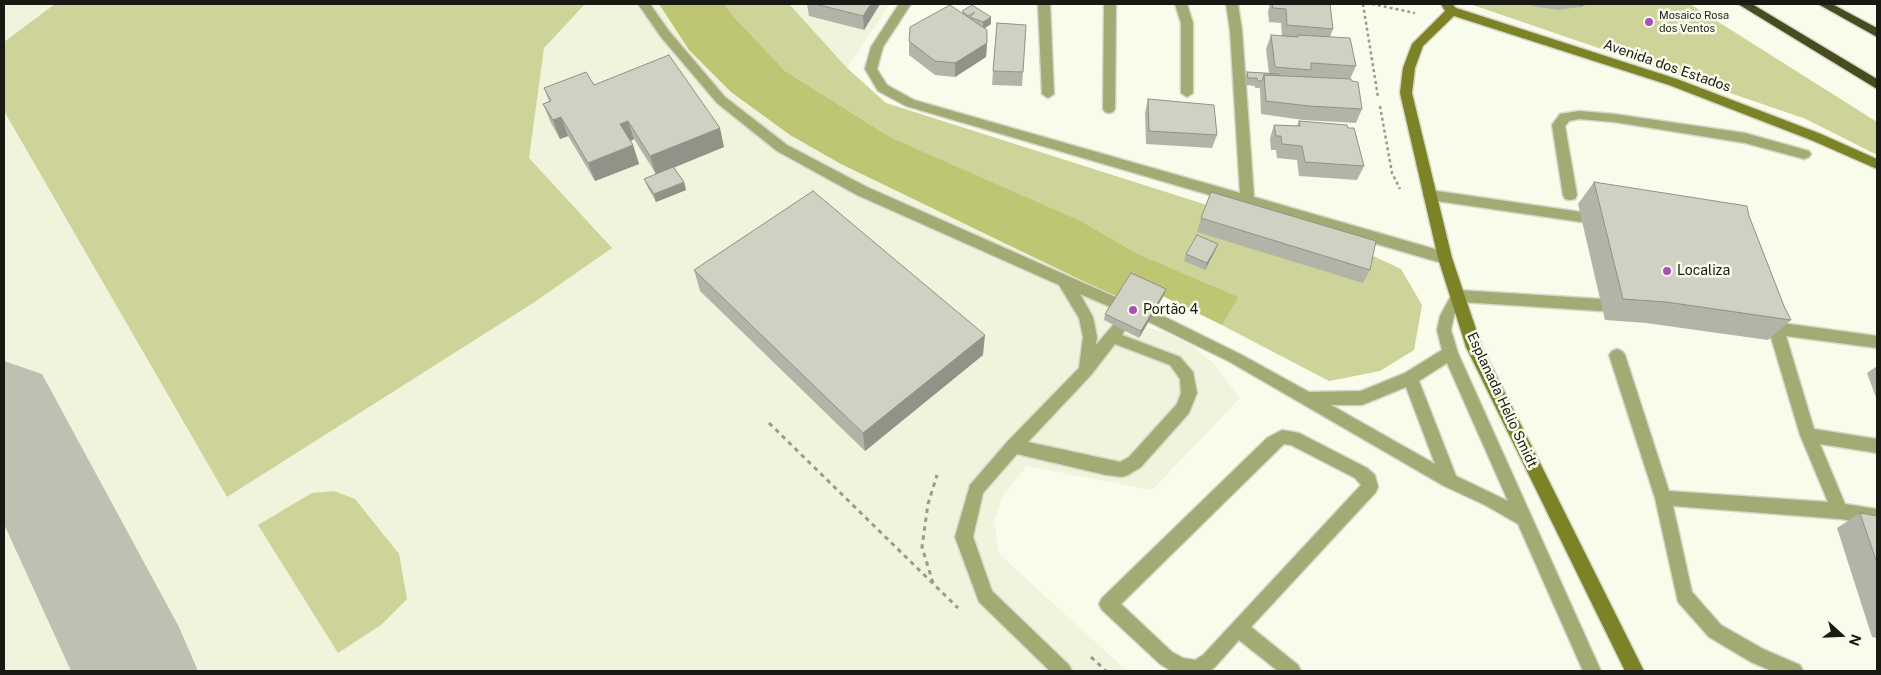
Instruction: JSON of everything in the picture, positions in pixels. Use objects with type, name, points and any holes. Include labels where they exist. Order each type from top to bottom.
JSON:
[{"type":"highway","points":[[1744,4],[1877,85]]},
{"type":"highway","points":[[1824,4],[1877,33]]},
{"type":"street","name":"Esplanada Helio Smidt","points":[[1448,7],[1439,23],[1418,44],[1409,68],[1406,93],[1445,258],[1474,347],[1636,671]]},
{"type":"street","name":"Avenida dos Estados","points":[[1448,7],[1673,82],[1877,164]]},
{"type":"lane","points":[[644,4],[665,34],[722,100],[782,148],[862,191],[1115,303]]},
{"type":"lane","points":[[905,4],[877,47],[870,68],[882,88],[910,103],[1445,258]]},
{"type":"lane","points":[[1044,4],[1048,94]]},
{"type":"lane","points":[[1109,109],[1110,4]]},
{"type":"lane","points":[[1180,4],[1187,24],[1188,93]]},
{"type":"lane","points":[[1232,4],[1236,30],[1247,202]]},
{"type":"lane","points":[[1570,195],[1558,125],[1565,117],[1579,115],[1614,118],[1745,138],[1804,154]]},
{"type":"lane","points":[[1430,195],[1581,217]]},
{"type":"lane","points":[[1065,282],[1086,317],[1090,337],[1086,370]]},
{"type":"lane","points":[[1592,671],[1450,353],[1444,330],[1447,316],[1458,296],[1601,305]]},
{"type":"lane","points":[[1767,302],[1777,328],[1808,434],[1840,511]]},
{"type":"lane","points":[[1152,317],[1235,358],[1450,481],[1491,500],[1524,519]]},
{"type":"lane","points":[[1761,327],[1877,342]]},
{"type":"lane","points":[[1014,446],[1106,468],[1122,470],[1135,462],[1183,408],[1189,393],[1188,377],[1175,361],[1116,332],[1086,370],[1014,446],[976,490],[964,537],[985,596],[1063,671]]},
{"type":"lane","points":[[1308,399],[1362,398],[1410,378],[1450,353]]},
{"type":"lane","points":[[1617,354],[1663,498],[1684,596],[1715,631],[1757,656],[1794,671]]},
{"type":"lane","points":[[1410,378],[1450,481]]},
{"type":"lane","points":[[1808,434],[1877,446]]},
{"type":"lane","points":[[1282,437],[1293,438],[1362,473],[1369,480],[1370,488],[1238,628],[1209,661],[1197,669],[1181,667],[1166,658],[1108,604],[1273,443],[1282,437]]},
{"type":"lane","points":[[1663,498],[1840,511],[1877,517]]},
{"type":"lane","points":[[1238,628],[1292,671]]},
{"type":"path","points":[[1372,4],[1425,16],[1439,23]]},
{"type":"path","points":[[769,423],[961,611]]},
{"type":"path","points":[[934,584],[922,547],[928,504],[937,475]]},
{"type":"path","points":[[1092,657],[1106,671]]},
{"type":"shaded area","points":[[4,4],[890,4],[847,68],[886,103],[1401,269],[1422,305],[1414,350],[1380,371],[1329,381],[1164,296],[1146,327],[1166,333],[1192,346],[1213,363],[1240,398],[1152,490],[1027,466],[1003,495],[994,522],[999,554],[1127,671],[4,671]]},
{"type":"shaded area","points":[[55,4],[585,4],[544,48],[529,158],[612,248],[533,303],[227,497],[4,111],[4,42]]},
{"type":"shaded area","points":[[659,4],[724,4],[785,71],[890,137],[1081,221],[1136,253],[1239,297],[1222,325],[1130,280],[1118,298],[841,164],[790,135],[731,92],[689,50]]},
{"type":"shaded area","points":[[724,4],[789,4],[847,68],[886,103],[1207,205],[1369,254],[1401,269],[1422,305],[1414,350],[1380,371],[1329,381],[1222,325],[1239,297],[1136,253],[1081,221],[890,137],[785,71]]},
{"type":"shaded area","points":[[1470,4],[1690,4],[1877,122],[1877,155],[1806,119]]},
{"type":"shaded area","points":[[334,491],[355,499],[399,554],[407,599],[381,625],[338,653],[258,525],[312,493]]},
{"type":"building","points":[[815,4],[871,4],[863,16]]},
{"type":"building","points":[[1272,4],[1330,4],[1333,29],[1287,25],[1286,9],[1273,8]]},
{"type":"building","points":[[950,5],[987,30],[987,43],[955,63],[935,61],[909,41],[910,27]]},
{"type":"building","points":[[972,5],[991,17],[983,22],[970,17],[975,12],[968,16],[962,11]]},
{"type":"building","points":[[997,23],[1026,25],[1023,72],[993,71]]},
{"type":"building","points":[[1271,35],[1350,38],[1356,66],[1311,63],[1311,70],[1275,67]]},
{"type":"building","points":[[669,55],[720,128],[650,156],[628,121],[620,124],[633,145],[588,163],[561,117],[553,120],[543,104],[551,101],[544,88],[586,72],[594,85]]},
{"type":"building","points":[[1247,72],[1279,75],[1264,75],[1262,81],[1258,81],[1257,78],[1248,78]]},
{"type":"building","points":[[1264,75],[1351,79],[1358,82],[1362,109],[1266,101]]},
{"type":"building","points":[[1148,99],[1214,105],[1217,135],[1149,131]]},
{"type":"building","points":[[1299,121],[1347,125],[1348,128],[1354,128],[1364,166],[1305,162],[1302,146],[1282,144],[1281,136],[1276,136],[1274,125],[1300,126]]},
{"type":"building","points":[[673,167],[684,182],[654,194],[644,179]]},
{"type":"building","name":"Localiza","points":[[1594,182],[1747,206],[1749,216],[1791,320],[1666,302],[1623,299]]},
{"type":"building","points":[[813,191],[985,335],[863,433],[694,270]]},
{"type":"building","points":[[1211,192],[1376,241],[1370,270],[1201,218]]},
{"type":"building","points":[[1197,235],[1218,244],[1207,263],[1186,254]]},
{"type":"building","name":"Portão 4","points":[[1131,273],[1166,289],[1141,331],[1105,314]]},
{"type":"building","points":[[1860,513],[1877,516],[1877,563]]},
{"type":"taxiway","points":[[4,407],[135,671]]},
{"type":"place","name":"Mosaico Rosa dos Ventos","points":[[1649,22]]},
{"type":"place","name":"Localiza","points":[[1667,271]]},
{"type":"place","name":"Portão 4","points":[[1133,310]]}]
